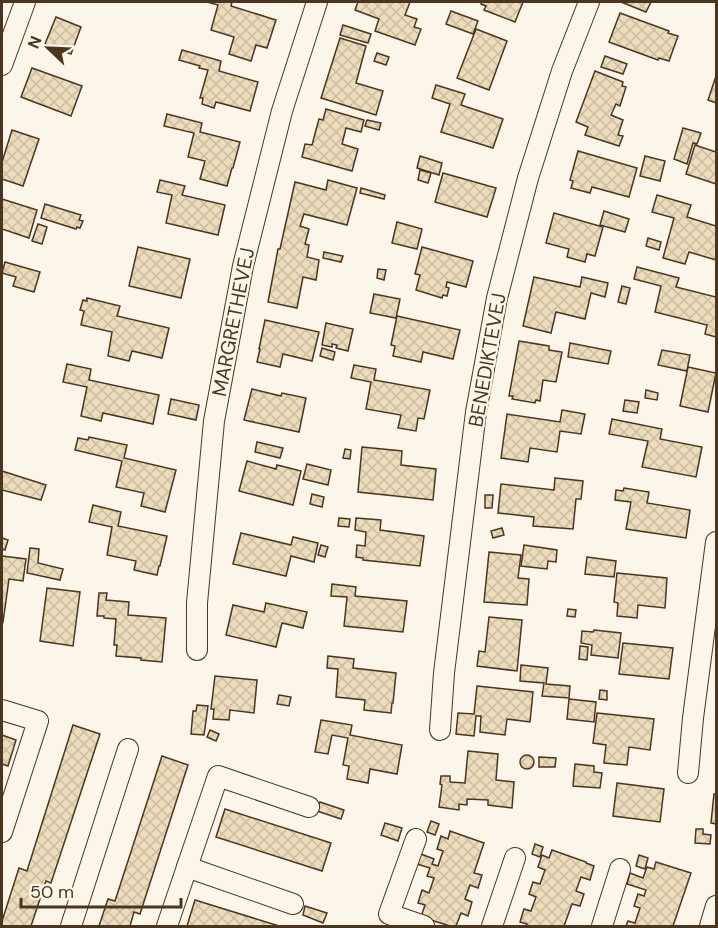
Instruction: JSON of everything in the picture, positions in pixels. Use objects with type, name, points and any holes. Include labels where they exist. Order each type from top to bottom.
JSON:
[{"type":"street","points":[[2,65],[25,2]]},
{"type":"street","name":"MARGRETHEVEJ","points":[[197,650],[197,603],[214,421],[243,266],[282,111],[317,2]]},
{"type":"street","name":"BENEDIKTEVEJ","points":[[440,730],[444,673],[476,412],[497,298],[528,178],[562,71],[589,2]]},
{"type":"street","points":[[688,773],[693,717],[717,542]]},
{"type":"street","points":[[2,710],[38,722],[5,808],[2,832]]},
{"type":"street","points":[[71,927],[128,749]]},
{"type":"street","points":[[167,927],[218,776],[309,807]]},
{"type":"street","points":[[416,839],[389,914],[424,927]]},
{"type":"street","points":[[492,927],[515,858]]},
{"type":"street","points":[[187,867],[294,904]]},
{"type":"street","points":[[602,927],[620,870]]},
{"type":"street","points":[[710,927],[717,906]]},
{"type":"building","points":[[207,2],[232,2],[231,6],[276,20],[267,48],[256,45],[251,61],[229,54],[234,37],[211,30],[218,5]]},
{"type":"building","points":[[358,2],[410,2],[405,15],[417,19],[414,27],[421,29],[415,45],[375,31],[379,19],[355,10]]},
{"type":"building","points":[[482,2],[523,2],[515,22],[484,10],[486,6],[481,4]]},
{"type":"building","points":[[621,2],[651,2],[646,12]]},
{"type":"building","points":[[451,11],[478,21],[473,34],[446,24]]},
{"type":"building","points":[[620,13],[678,36],[669,61],[659,58],[658,60],[609,42]]},
{"type":"building","points":[[56,17],[81,27],[71,54],[45,44]]},
{"type":"building","points":[[343,25],[371,34],[368,43],[340,35]]},
{"type":"building","points":[[476,29],[507,41],[489,90],[457,78]]},
{"type":"building","points":[[340,38],[366,46],[356,83],[383,91],[376,115],[321,98]]},
{"type":"building","points":[[182,50],[221,61],[219,71],[258,82],[250,111],[216,102],[214,108],[202,104],[203,98],[200,98],[208,70],[179,60]]},
{"type":"building","points":[[377,53],[389,57],[386,65],[374,61]]},
{"type":"building","points":[[605,56],[627,64],[623,74],[601,67]]},
{"type":"building","points":[[32,68],[82,86],[71,116],[21,97]]},
{"type":"building","points":[[595,71],[623,82],[622,86],[626,87],[620,106],[616,104],[611,115],[623,120],[618,135],[623,136],[619,146],[585,135],[588,127],[576,122]]},
{"type":"building","points":[[716,76],[716,103],[708,100]]},
{"type":"building","points":[[436,85],[465,94],[461,105],[503,119],[493,148],[441,132],[450,104],[432,98]]},
{"type":"building","points":[[326,109],[364,120],[361,132],[346,128],[342,144],[358,149],[352,171],[302,157],[305,144],[312,145],[319,119],[323,120]]},
{"type":"building","points":[[167,114],[202,123],[200,132],[240,142],[227,186],[200,179],[205,161],[188,157],[194,133],[164,126]]},
{"type":"building","points":[[367,120],[381,123],[379,130],[365,126]]},
{"type":"building","points":[[683,128],[701,133],[697,144],[693,143],[687,164],[674,159]]},
{"type":"building","points":[[12,130],[39,139],[23,186],[2,179],[2,162]]},
{"type":"building","points":[[695,145],[716,152],[716,184],[686,174]]},
{"type":"building","points":[[578,151],[637,168],[629,197],[592,187],[590,193],[571,188],[573,181],[570,180]]},
{"type":"building","points":[[420,156],[442,163],[439,175],[417,168]]},
{"type":"building","points":[[645,156],[665,161],[660,181],[640,176]]},
{"type":"building","points":[[420,170],[431,173],[428,183],[418,180]]},
{"type":"building","points":[[443,173],[496,188],[487,217],[435,202]]},
{"type":"building","points":[[160,180],[185,186],[182,195],[225,205],[218,235],[166,223],[172,195],[157,192]]},
{"type":"building","points":[[328,180],[357,188],[347,225],[304,214],[300,226],[309,229],[305,244],[309,245],[307,257],[319,260],[316,280],[303,277],[297,308],[268,302],[278,249],[280,249],[295,182],[326,190]]},
{"type":"building","points":[[361,188],[385,195],[384,199],[360,193]]},
{"type":"building","points":[[657,195],[691,205],[687,217],[716,226],[716,260],[689,252],[685,264],[663,258],[674,218],[652,212]]},
{"type":"building","points":[[2,199],[37,210],[29,238],[2,229]]},
{"type":"building","points":[[45,204],[81,215],[79,220],[83,221],[80,228],[76,229],[41,218]]},
{"type":"building","points":[[604,211],[629,219],[625,232],[600,225]]},
{"type":"building","points":[[554,213],[603,227],[595,256],[587,254],[585,262],[567,257],[569,249],[546,243]]},
{"type":"building","points":[[397,222],[422,229],[417,249],[392,243]]},
{"type":"building","points":[[38,224],[47,227],[42,244],[32,241]]},
{"type":"building","points":[[648,238],[661,242],[659,250],[646,246]]},
{"type":"building","points":[[138,247],[190,259],[181,298],[129,286]]},
{"type":"building","points":[[422,247],[473,261],[466,287],[447,282],[446,287],[449,288],[447,296],[443,295],[442,298],[416,290],[420,275],[415,274]]},
{"type":"building","points":[[324,252],[343,256],[341,262],[323,258]]},
{"type":"building","points":[[5,262],[40,272],[34,292],[13,286],[16,277],[2,273]]},
{"type":"building","points":[[637,267],[679,278],[676,287],[716,297],[716,337],[705,334],[707,325],[655,312],[661,286],[634,279]]},
{"type":"building","points":[[378,269],[386,270],[384,280],[377,278]]},
{"type":"building","points":[[534,277],[580,287],[582,277],[608,283],[605,297],[591,293],[585,319],[556,312],[551,333],[523,326]]},
{"type":"building","points":[[622,286],[630,288],[626,304],[618,302]]},
{"type":"building","points":[[374,294],[400,299],[396,318],[370,313]]},
{"type":"building","points":[[87,298],[120,306],[117,316],[169,328],[162,358],[132,351],[129,361],[108,356],[112,332],[81,325],[84,311],[80,310],[83,300],[87,301]]},
{"type":"building","points":[[397,316],[460,330],[453,359],[423,352],[421,362],[393,356],[395,346],[391,345]]},
{"type":"building","points":[[265,320],[319,332],[312,361],[283,354],[280,367],[257,362]]},
{"type":"building","points":[[326,323],[353,329],[348,351],[336,348],[337,345],[332,344],[332,347],[322,345]]},
{"type":"building","points":[[519,341],[549,346],[549,350],[562,352],[556,382],[543,380],[540,401],[536,400],[535,403],[512,399],[513,396],[509,396]]},
{"type":"building","points":[[570,343],[611,351],[608,364],[568,357]]},
{"type":"building","points":[[322,348],[335,352],[333,360],[320,356]]},
{"type":"building","points":[[662,350],[690,355],[687,371],[658,365]]},
{"type":"building","points":[[67,364],[91,369],[89,380],[159,395],[153,424],[103,413],[101,421],[81,416],[87,387],[63,382]]},
{"type":"building","points":[[354,365],[376,369],[374,380],[430,390],[424,419],[418,418],[416,431],[398,428],[401,415],[366,409],[371,382],[351,378]]},
{"type":"building","points":[[688,367],[716,373],[708,412],[680,406]]},
{"type":"building","points":[[252,389],[281,396],[282,393],[306,398],[299,432],[244,420]]},
{"type":"building","points":[[646,390],[658,393],[657,400],[645,398]]},
{"type":"building","points":[[171,399],[199,405],[196,420],[168,414]]},
{"type":"building","points":[[625,400],[639,402],[637,413],[623,411]]},
{"type":"building","points":[[562,410],[585,414],[581,434],[560,431],[557,452],[530,448],[528,462],[501,458],[507,414],[560,422]]},
{"type":"building","points":[[612,419],[662,429],[660,439],[702,447],[696,477],[642,467],[648,441],[609,434]]},
{"type":"building","points":[[89,437],[127,445],[124,458],[176,470],[165,512],[141,506],[144,493],[116,487],[122,461],[75,450],[78,438],[88,440]]},
{"type":"building","points":[[257,442],[283,448],[280,458],[255,452]]},
{"type":"building","points":[[362,447],[402,451],[401,465],[436,469],[433,500],[358,492]]},
{"type":"building","points":[[345,449],[351,450],[350,459],[343,458]]},
{"type":"building","points":[[247,461],[276,469],[277,465],[301,471],[293,505],[239,491]]},
{"type":"building","points":[[307,464],[331,470],[328,485],[303,479]]},
{"type":"building","points":[[2,471],[46,485],[41,500],[2,490]]},
{"type":"building","points":[[555,478],[583,481],[581,499],[576,499],[573,529],[533,526],[534,517],[498,513],[501,484],[554,490]]},
{"type":"building","points":[[624,488],[649,492],[647,503],[690,510],[686,538],[626,529],[631,502],[615,500],[616,490],[623,491]]},
{"type":"building","points":[[312,494],[324,497],[322,507],[310,504]]},
{"type":"building","points":[[485,495],[493,495],[492,508],[485,508]]},
{"type":"building","points":[[93,505],[121,512],[118,526],[167,536],[157,575],[134,570],[136,561],[107,555],[112,527],[89,522]]},
{"type":"building","points":[[339,518],[350,519],[349,527],[338,526]]},
{"type":"building","points":[[356,518],[381,520],[380,530],[424,536],[420,566],[363,560],[363,558],[356,557],[357,545],[365,546],[366,532],[355,530]]},
{"type":"building","points":[[502,528],[504,535],[493,538],[491,531]]},
{"type":"building","points":[[241,533],[291,545],[293,537],[318,543],[314,562],[291,556],[286,576],[233,564]]},
{"type":"building","points":[[2,538],[8,540],[5,550],[2,549]]},
{"type":"building","points":[[321,545],[328,547],[325,557],[318,555]]},
{"type":"building","points":[[524,545],[557,550],[556,562],[548,561],[547,569],[521,566]]},
{"type":"building","points":[[30,548],[39,549],[38,563],[63,569],[60,580],[27,573]]},
{"type":"building","points":[[489,552],[521,555],[518,578],[529,579],[527,605],[484,602]]},
{"type":"building","points":[[2,556],[26,559],[23,581],[9,579],[3,622],[2,621]]},
{"type":"building","points":[[587,557],[616,561],[614,577],[585,574]]},
{"type":"building","points":[[617,573],[667,578],[665,608],[638,605],[637,618],[617,616],[618,603],[614,602]]},
{"type":"building","points":[[332,584],[356,587],[355,596],[407,601],[403,632],[344,626],[347,597],[331,596]]},
{"type":"building","points":[[47,588],[80,592],[73,646],[40,641]]},
{"type":"building","points":[[99,593],[107,593],[106,600],[129,602],[128,615],[166,618],[162,662],[116,656],[117,645],[114,645],[116,619],[97,616]]},
{"type":"building","points":[[266,603],[307,612],[303,628],[282,623],[276,647],[226,635],[233,605],[264,612]]},
{"type":"building","points":[[568,609],[576,610],[575,617],[567,616]]},
{"type":"building","points":[[489,617],[522,620],[517,671],[477,666],[479,651],[485,652]]},
{"type":"building","points":[[594,630],[621,633],[618,658],[591,655],[592,645],[581,643],[582,631],[593,632]]},
{"type":"building","points":[[623,643],[673,648],[669,679],[619,674]]},
{"type":"building","points":[[580,646],[588,647],[587,660],[579,659]]},
{"type":"building","points":[[328,656],[354,659],[353,668],[396,673],[391,713],[364,710],[365,700],[336,697],[338,669],[327,668]]},
{"type":"building","points":[[521,665],[548,668],[546,684],[570,686],[569,698],[542,696],[544,683],[520,681]]},
{"type":"building","points":[[215,676],[257,680],[254,713],[230,710],[229,720],[213,719],[214,709],[211,709]]},
{"type":"building","points":[[477,686],[533,692],[530,722],[507,719],[505,735],[480,732],[481,716],[476,716],[474,736],[456,734],[458,713],[474,714]]},
{"type":"building","points":[[600,690],[607,691],[607,700],[599,699]]},
{"type":"building","points":[[279,695],[291,697],[289,706],[277,704]]},
{"type":"building","points":[[569,699],[596,702],[594,722],[567,719]]},
{"type":"building","points":[[197,705],[208,706],[204,735],[191,734],[193,711],[196,711]]},
{"type":"building","points":[[597,713],[654,719],[650,750],[629,747],[627,765],[604,763],[606,745],[593,743]]},
{"type":"building","points":[[321,720],[352,725],[350,735],[402,745],[397,774],[370,769],[368,783],[347,779],[349,766],[343,765],[348,738],[332,735],[328,754],[315,752]]},
{"type":"building","points":[[73,725],[100,734],[51,883],[46,881],[31,926],[2,926],[19,868],[27,871]]},
{"type":"building","points":[[210,730],[219,734],[216,741],[207,737]]},
{"type":"building","points":[[2,735],[16,740],[8,766],[2,764]]},
{"type":"building","points":[[468,751],[498,754],[496,780],[514,782],[512,808],[488,805],[488,800],[467,799],[467,805],[459,804],[459,810],[439,807],[441,776],[450,776],[450,782],[465,783]]},
{"type":"building","points":[[527,755],[532,757],[534,762],[532,767],[527,769],[522,767],[520,762],[522,757]]},
{"type":"building","points":[[162,756],[188,765],[140,914],[134,912],[130,926],[99,926],[108,899],[115,901]]},
{"type":"building","points":[[539,757],[556,758],[555,767],[539,767]]},
{"type":"building","points":[[575,764],[594,766],[594,772],[602,773],[600,788],[573,786]]},
{"type":"building","points":[[617,783],[664,789],[660,822],[613,816]]},
{"type":"building","points":[[714,794],[716,795],[716,824],[711,823]]},
{"type":"building","points":[[320,802],[344,810],[341,819],[317,811]]},
{"type":"building","points":[[225,809],[331,843],[322,871],[216,837]]},
{"type":"building","points":[[431,821],[439,824],[435,835],[427,832]]},
{"type":"building","points":[[385,823],[402,828],[398,841],[381,835]]},
{"type":"building","points":[[696,829],[703,829],[703,834],[711,835],[710,844],[695,843]]},
{"type":"building","points":[[450,831],[484,843],[474,873],[482,875],[478,888],[470,885],[465,899],[472,902],[468,916],[461,913],[456,926],[421,917],[425,905],[418,903],[422,890],[429,893],[434,878],[427,876],[430,868],[417,864],[421,854],[434,859],[432,864],[438,866],[443,851],[437,849],[441,836],[448,839]]},
{"type":"building","points":[[535,844],[543,847],[540,857],[532,854]]},
{"type":"building","points":[[552,850],[594,866],[590,880],[581,877],[576,891],[584,894],[580,906],[572,904],[564,926],[526,926],[527,924],[520,922],[524,909],[531,911],[536,897],[529,894],[533,882],[540,884],[545,870],[538,867],[542,855],[549,858]]},
{"type":"building","points":[[639,855],[648,858],[645,869],[636,866]]},
{"type":"building","points":[[656,862],[691,873],[673,926],[626,926],[628,921],[635,923],[640,908],[634,906],[638,894],[644,896],[646,890],[627,884],[630,873],[643,878],[647,867],[654,869]]},
{"type":"building","points":[[195,900],[279,926],[187,926]]},
{"type":"building","points":[[305,906],[327,913],[323,923],[303,915]]}]
